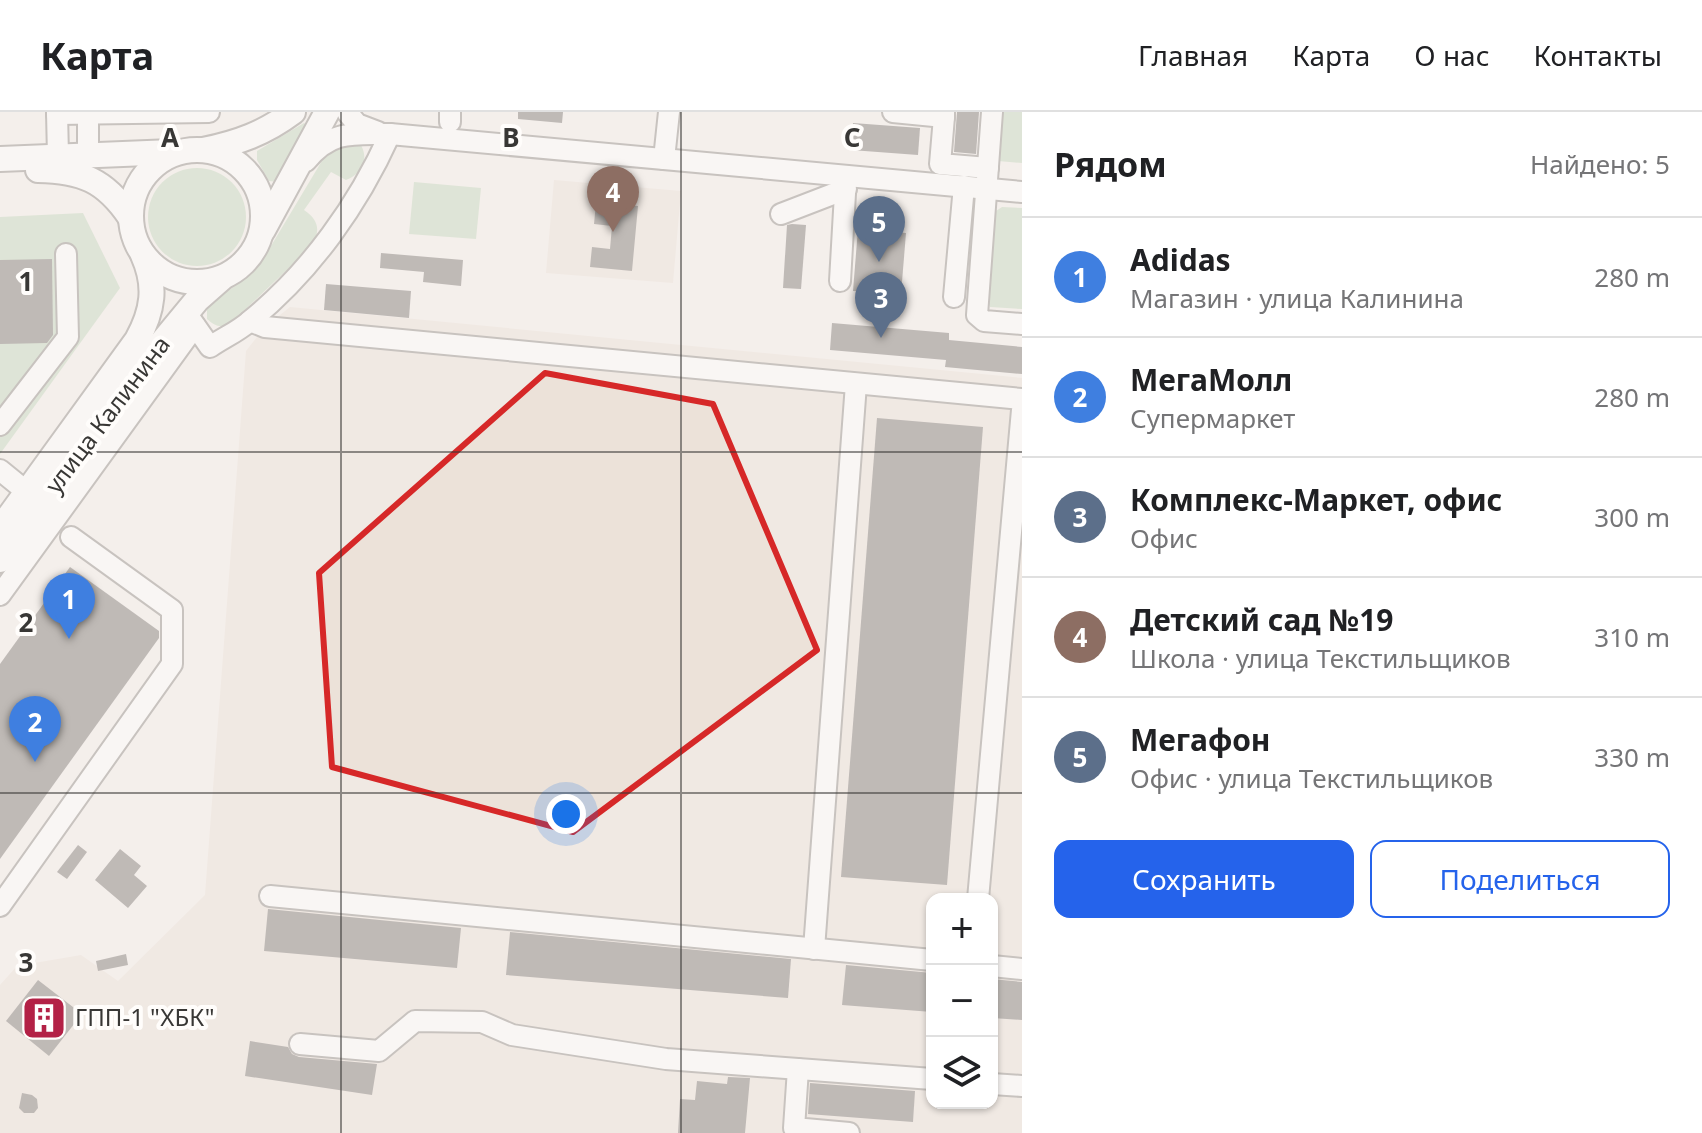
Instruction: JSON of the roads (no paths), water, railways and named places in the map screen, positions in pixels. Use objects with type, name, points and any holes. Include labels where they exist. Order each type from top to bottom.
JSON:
[{"type":"main road","points":[[0,159],[203,150],[249,138],[293,112]]},
{"type":"main road","points":[[0,171],[62,171],[82,175],[108,189],[130,217],[142,253],[155,267],[183,281],[197,282],[223,277],[245,262],[327,112]]},
{"type":"main road","points":[[203,150],[220,154],[247,173],[261,200],[260,236]]},
{"type":"main road","points":[[130,217],[139,184],[160,159],[174,152]]},
{"type":"main road","name":"улица Калинина","points":[[0,529],[137,340],[148,320],[152,285],[150,269],[142,253]]},
{"type":"main road","name":"улица Калинина","points":[[0,560],[140,369],[191,319],[223,277]]},
{"type":"street","points":[[58,156],[57,113],[209,112]]},
{"type":"street","points":[[347,112],[357,124],[390,134]]},
{"type":"street","points":[[664,159],[669,112]]},
{"type":"street","points":[[893,112],[944,114],[940,164],[1022,192]]},
{"type":"street","points":[[992,112],[977,315],[984,321],[1022,324]]},
{"type":"street","points":[[88,113],[88,155]]},
{"type":"street","points":[[290,181],[312,153],[334,137],[347,134],[390,134],[664,159],[846,182],[964,186],[987,178]]},
{"type":"street","points":[[0,595],[191,319],[210,347],[250,321],[318,253],[360,191],[390,134]]},
{"type":"street","points":[[781,214],[846,182]]},
{"type":"street","points":[[840,281],[846,182]]},
{"type":"street","points":[[954,297],[964,186]]},
{"type":"street","points":[[0,425],[68,337],[66,254]]},
{"type":"street","points":[[250,321],[265,327],[1022,399]]},
{"type":"street","points":[[814,949],[856,384]]},
{"type":"street","points":[[979,893],[1022,410]]},
{"type":"street","points":[[0,470],[27,492]]},
{"type":"street","points":[[0,906],[172,664],[172,610],[71,537]]},
{"type":"street","points":[[270,896],[926,959]]},
{"type":"street","points":[[998,967],[1022,969]]},
{"type":"street","points":[[300,1044],[379,1051],[415,1021],[482,1022],[512,1035],[666,1059],[926,1079]]},
{"type":"street","points":[[798,1069],[794,1128],[849,1133]]},
{"type":"street","points":[[998,1084],[1022,1086]]},
{"type":"place","name":"Детский сад №19","points":[[613,232]]},
{"type":"place","name":"Мегафон","points":[[879,262]]},
{"type":"place","name":"Комплекс-Маркет, офис","points":[[881,338]]},
{"type":"place","name":"Adidas","points":[[69,639]]},
{"type":"place","name":"МегаМолл","points":[[35,762]]},
{"type":"place","name":"ГПП-1 \"ХБК\"","points":[[44,1018]]}]
